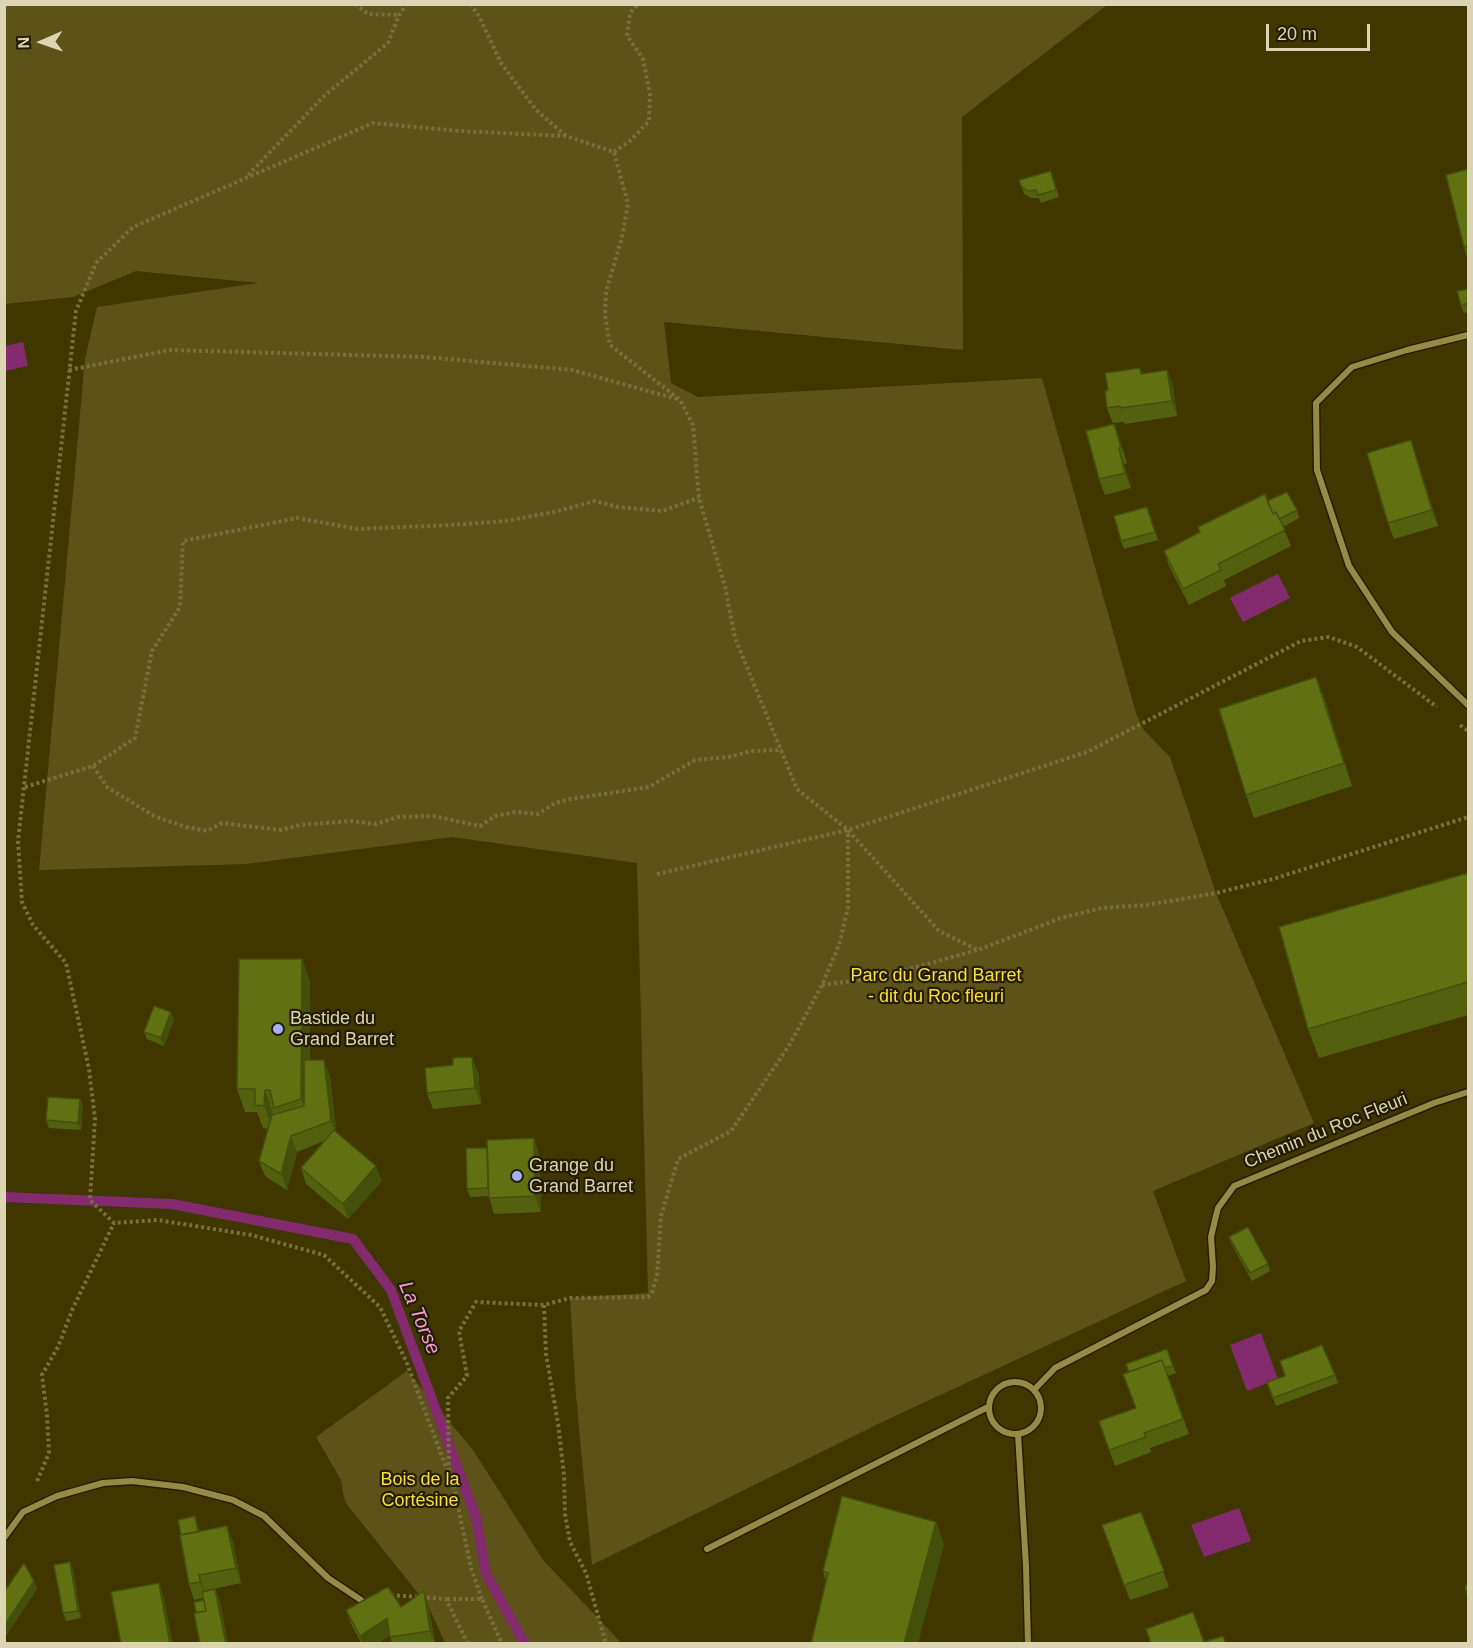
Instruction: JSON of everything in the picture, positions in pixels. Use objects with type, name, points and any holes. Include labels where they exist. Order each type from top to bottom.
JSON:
[{"type":"street","points":[[1468,335],[1352,367],[1316,403],[1317,470],[1349,566],[1392,632],[1468,705]]},
{"type":"street","name":"Chemin du Roc Fleuri","points":[[1034,1390],[1055,1368],[1206,1290],[1212,1281],[1211,1237],[1218,1208],[1234,1186],[1434,1103],[1468,1092]]},
{"type":"street","points":[[1021,1382],[1034,1390],[1041,1405],[1038,1421],[1025,1432],[1009,1434],[993,1424],[988,1407],[993,1393],[1005,1383],[1021,1382]]},
{"type":"street","points":[[707,1549],[988,1407]]},
{"type":"street","points":[[1018,1434],[1028,1644]]},
{"type":"street","points":[[4,1538],[23,1512],[57,1496],[103,1483],[132,1481],[183,1487],[233,1500],[264,1516],[328,1578],[361,1600]]},
{"type":"path","points":[[355,4],[368,14],[399,15]]},
{"type":"path","points":[[245,178],[325,95],[388,43],[399,15],[407,4]]},
{"type":"path","points":[[470,4],[479,16],[501,63],[536,110],[566,136]]},
{"type":"path","points":[[614,152],[631,140],[649,121],[650,94],[643,59],[627,36],[630,13],[638,4]]},
{"type":"path","points":[[502,1644],[471,1568],[449,1477],[406,1361],[380,1307],[324,1255],[251,1235],[158,1220],[114,1223],[90,1200],[95,1119],[89,1069],[66,963],[33,925],[22,902],[18,841],[76,311],[96,263],[133,227],[373,123],[566,136],[614,152]]},
{"type":"path","points":[[614,152],[628,204],[622,237],[606,291],[605,315],[610,345],[680,400],[693,425],[699,498],[725,586],[735,638],[797,789],[848,830],[939,931],[978,950]]},
{"type":"path","points":[[69,370],[170,350],[425,357],[572,370],[680,400]]},
{"type":"path","points":[[25,787],[93,766],[135,738],[152,651],[180,607],[183,542],[297,518],[358,530],[505,521],[554,512],[595,501],[618,507],[663,511],[699,498]]},
{"type":"path","points":[[657,873],[848,830],[1087,752],[1301,641],[1329,638],[1357,647],[1445,713]]},
{"type":"path","points":[[1453,719],[1468,732]]},
{"type":"path","points":[[93,766],[107,787],[154,816],[186,827],[207,831],[222,823],[281,830],[300,825],[351,821],[376,824],[398,817],[433,816],[480,826],[495,816],[515,812],[538,814],[555,803],[571,799],[648,787],[695,760],[729,757],[751,751],[782,750]]},
{"type":"path","points":[[822,985],[877,978],[978,950],[1061,918],[1102,908],[1146,905],[1216,893],[1273,879],[1468,817]]},
{"type":"path","points":[[449,1477],[448,1398],[467,1376],[459,1331],[476,1302],[544,1305],[570,1298],[648,1297],[652,1293],[657,1275],[661,1216],[678,1159],[731,1131],[790,1044],[822,985],[839,945],[848,908],[848,830]]},
{"type":"path","points":[[23,1512],[49,1453],[42,1375],[58,1347],[73,1308],[114,1223]]},
{"type":"path","points":[[544,1305],[546,1354],[564,1475],[565,1515],[570,1542],[586,1573],[606,1644]]},
{"type":"path","points":[[361,1600],[374,1600],[389,1595],[482,1599]]},
{"type":"path","points":[[446,1599],[468,1644]]},
{"type":"green space","name":"Parc du Grand Barret - dit du Roc fleuri","points":[[4,5],[1107,5],[962,117],[963,350],[664,322],[671,383],[698,397],[1042,378],[1136,713],[1143,729],[1170,757],[1216,893],[1314,1123],[1153,1191],[1186,1281],[880,1423],[592,1565],[576,1396],[570,1298],[648,1293],[637,863],[452,837],[247,864],[39,870],[85,359],[97,307],[258,283],[136,271],[73,297],[5,304]]},
{"type":"green space","name":"Bois de la Cortésine","points":[[407,1371],[473,1450],[543,1560],[621,1643],[445,1643],[429,1607],[345,1502],[341,1480],[316,1437]]},
{"type":"shaded area","points":[[23,342],[28,366],[5,371],[5,346]]},
{"type":"shaded area","points":[[1278,574],[1290,598],[1243,622],[1230,598]]},
{"type":"shaded area","points":[[1261,1333],[1278,1379],[1247,1391],[1230,1345]]},
{"type":"shaded area","points":[[1239,1508],[1251,1541],[1204,1557],[1191,1525]]},
{"type":"building","points":[[1468,169],[1468,246],[1464,247],[1446,175]]},
{"type":"building","points":[[1051,171],[1056,190],[1038,195],[1036,190],[1028,191],[1021,186],[1019,180]]},
{"type":"building","points":[[1468,289],[1468,303],[1461,306],[1457,291]]},
{"type":"building","points":[[1140,368],[1141,374],[1167,370],[1172,401],[1107,408],[1105,391],[1108,390],[1105,373]]},
{"type":"building","points":[[1114,424],[1125,473],[1099,479],[1086,431]]},
{"type":"building","points":[[1411,440],[1432,510],[1388,523],[1367,453]]},
{"type":"building","points":[[1287,492],[1297,510],[1279,519],[1276,512],[1273,514],[1267,501]]},
{"type":"building","points":[[1265,494],[1273,514],[1276,512],[1285,530],[1218,564],[1221,570],[1183,589],[1164,551],[1200,532],[1198,527]]},
{"type":"building","points":[[1147,507],[1155,532],[1121,541],[1114,516]]},
{"type":"building","points":[[1316,677],[1344,763],[1246,795],[1219,709]]},
{"type":"building","points":[[1468,873],[1468,982],[1308,1029],[1279,927]]},
{"type":"building","name":"Bastide du Grand Barret","points":[[239,959],[302,959],[301,1099],[274,1108],[270,1090],[265,1090],[264,1106],[255,1105],[255,1089],[237,1089]]},
{"type":"building","points":[[154,1006],[171,1012],[161,1038],[144,1032]]},
{"type":"building","points":[[472,1057],[475,1088],[427,1093],[425,1068],[453,1065],[453,1058]]},
{"type":"building","points":[[304,1060],[324,1060],[331,1121],[291,1136],[281,1174],[259,1161],[272,1115],[304,1106]]},
{"type":"building","points":[[48,1097],[80,1099],[78,1123],[46,1120]]},
{"type":"building","points":[[334,1130],[376,1166],[343,1204],[301,1168]]},
{"type":"building","name":"Grange du Grand Barret","points":[[534,1138],[535,1196],[489,1198],[487,1140]]},
{"type":"building","points":[[466,1148],[487,1148],[488,1188],[467,1189]]},
{"type":"building","points":[[1248,1227],[1268,1264],[1250,1273],[1229,1237]]},
{"type":"building","points":[[1322,1345],[1335,1375],[1273,1398],[1267,1382],[1285,1376],[1280,1361]]},
{"type":"building","points":[[1167,1349],[1173,1366],[1165,1368],[1162,1360],[1129,1372],[1126,1364]]},
{"type":"building","points":[[1162,1360],[1183,1419],[1144,1433],[1146,1437],[1109,1450],[1099,1421],[1136,1408],[1123,1374]]},
{"type":"building","points":[[842,1496],[936,1522],[904,1644],[811,1644],[828,1573],[823,1571]]},
{"type":"building","points":[[1141,1512],[1164,1571],[1124,1585],[1102,1525]]},
{"type":"building","points":[[195,1516],[198,1532],[181,1535],[178,1520]]},
{"type":"building","points":[[227,1526],[236,1568],[199,1575],[200,1582],[189,1584],[180,1535]]},
{"type":"building","points":[[70,1562],[78,1611],[63,1613],[54,1565]]},
{"type":"building","points":[[24,1563],[34,1581],[4,1626],[4,1592]]},
{"type":"building","points":[[159,1583],[170,1644],[121,1644],[111,1592]]},
{"type":"building","points":[[388,1587],[401,1607],[424,1591],[430,1631],[390,1637],[387,1618],[360,1636],[346,1610]]},
{"type":"building","points":[[215,1589],[226,1644],[200,1644],[194,1613],[206,1611],[202,1592]]},
{"type":"building","points":[[204,1600],[206,1611],[196,1613],[194,1602]]},
{"type":"building","points":[[1193,1612],[1204,1642],[1223,1636],[1226,1644],[1151,1644],[1146,1629]]},
{"type":"waterway","name":"La Torse","points":[[4,1197],[172,1204],[353,1239],[391,1290],[476,1517],[486,1574],[525,1644]]},
{"type":"place","name":"Bastide du Grand Barret","points":[[278,1029]]},
{"type":"place","name":"Grange du Grand Barret","points":[[517,1176]]}]
